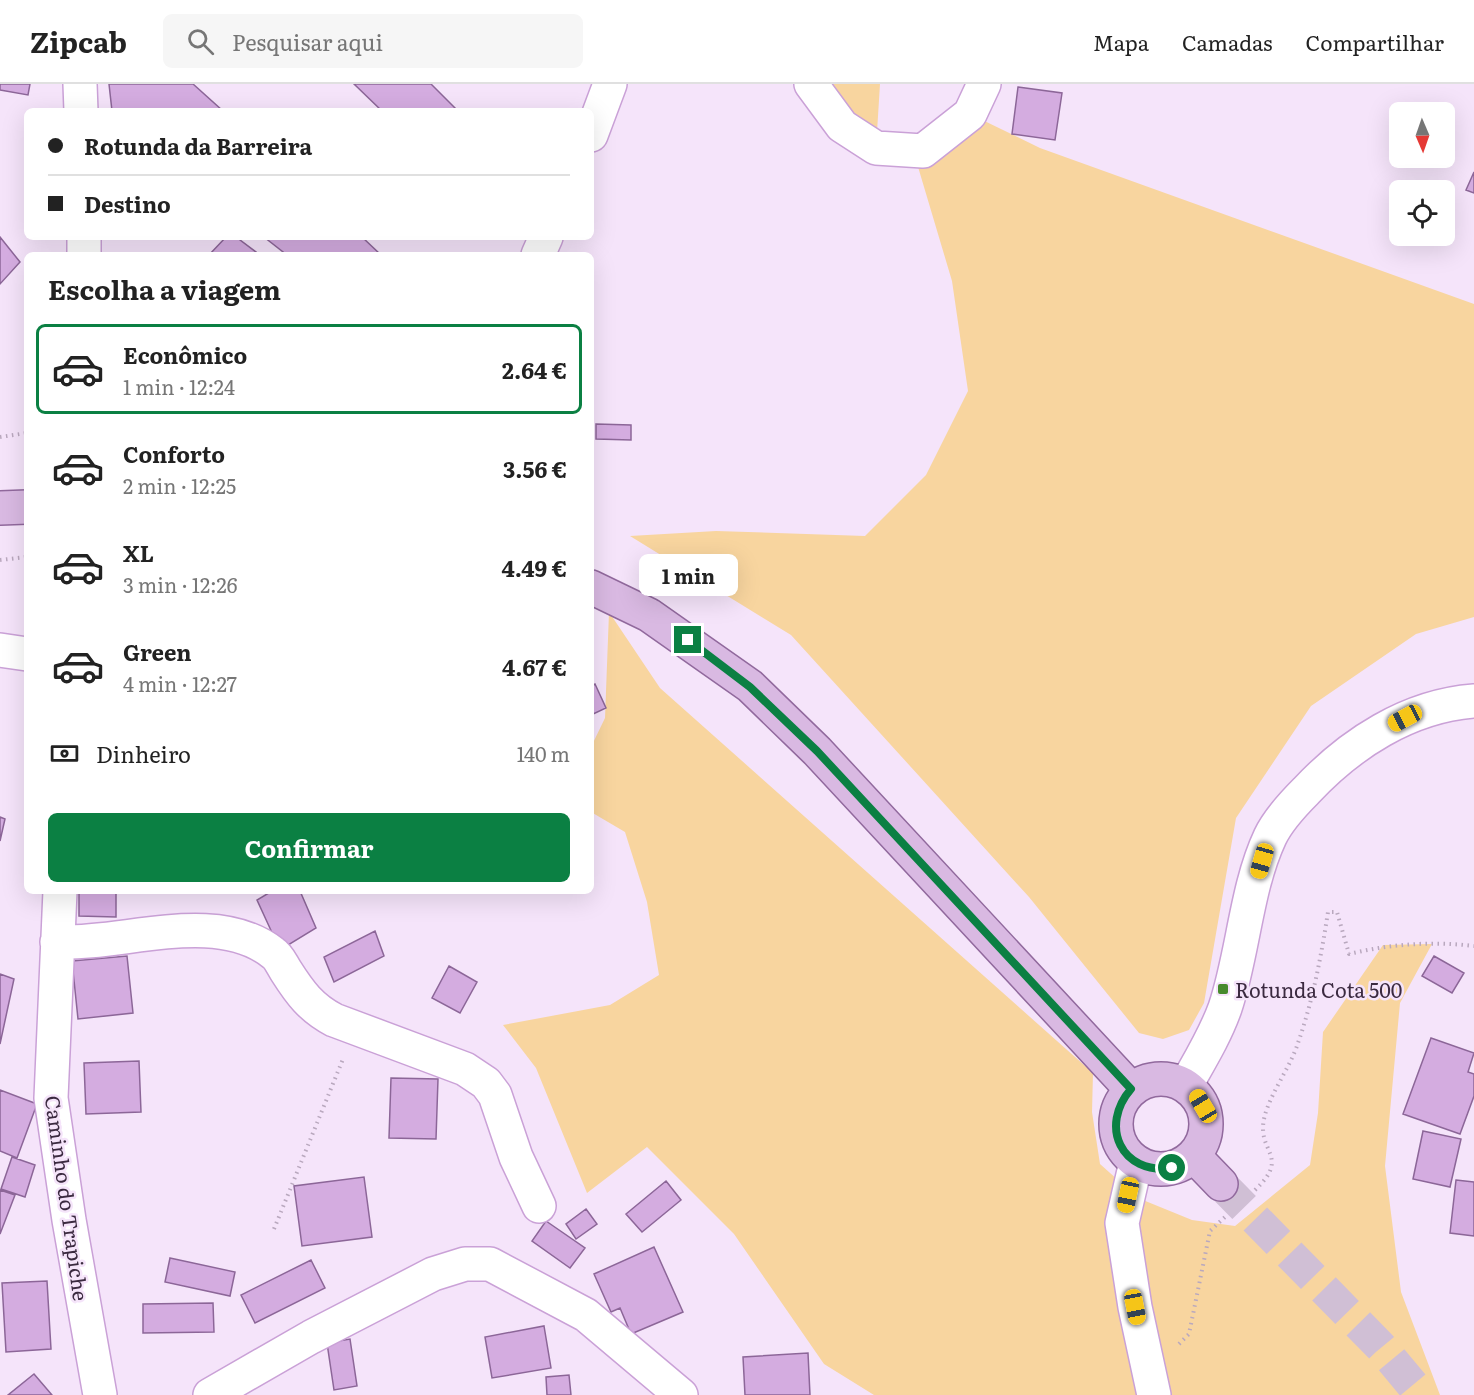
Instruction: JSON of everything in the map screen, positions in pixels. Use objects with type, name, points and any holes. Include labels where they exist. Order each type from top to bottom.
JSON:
[{"type":"main road","points":[[0,508],[24,507]]},
{"type":"main road","points":[[594,588],[649,615],[707,653],[750,687],[817,751],[1122,1079],[1144,1081],[1158,1078],[1186,1085],[1200,1100],[1206,1119],[1206,1132],[1194,1156],[1184,1164],[1159,1170],[1136,1162],[1125,1153],[1118,1140],[1115,1126],[1122,1100],[1122,1079]]},
{"type":"main road","points":[[1194,1156],[1221,1184]]},
{"type":"street","points":[[80,84],[81,108]]},
{"type":"street","points":[[594,127],[610,84]]},
{"type":"street","points":[[811,84],[842,126],[876,148],[923,151],[970,114],[984,84]]},
{"type":"street","points":[[0,650],[24,654]]},
{"type":"street","points":[[1186,1085],[1209,1045],[1225,1008],[1253,892],[1270,837],[1292,805],[1331,765],[1366,739],[1405,718],[1474,701]]},
{"type":"street","name":"Caminho do Trapiche","points":[[60,894],[51,1098],[69,1220],[100,1395]]},
{"type":"street","points":[[57,942],[86,943],[207,930],[232,933],[253,939],[275,954],[300,994],[317,1011],[465,1069],[486,1083],[498,1102],[516,1157],[539,1206]]},
{"type":"street","points":[[1136,1162],[1122,1223],[1135,1307],[1154,1395]]},
{"type":"street","points":[[210,1395],[311,1338],[433,1274],[465,1264],[490,1264],[586,1314],[681,1395]]},
{"type":"path","points":[[0,437],[24,433]]},
{"type":"path","points":[[0,560],[24,557]]},
{"type":"path","points":[[1252,1192],[1269,1176],[1271,1155],[1265,1137],[1264,1120],[1298,1045],[1312,1000],[1328,912],[1337,912],[1348,954],[1383,945],[1451,943],[1474,946]]},
{"type":"path","points":[[274,1229],[356,1028]]},
{"type":"path","points":[[1146,1362],[1169,1354],[1190,1334],[1210,1231],[1226,1216]]},
{"type":"shaded area","points":[[811,84],[880,84],[876,148]]},
{"type":"shaded area","points":[[970,114],[1040,148],[1474,304],[1474,617],[1416,634],[1311,706],[1236,818],[1204,1003],[1189,1030],[1163,1039],[1139,1033],[1029,897],[791,635],[630,536],[716,531],[865,536],[926,475],[968,391],[952,281],[913,150]]},
{"type":"shaded area","points":[[609,612],[660,688],[1093,1073],[1092,1112],[1100,1164],[1138,1198],[1192,1220],[1235,1226],[1310,1165],[1318,1113],[1323,1032],[1383,945],[1432,944],[1400,1003],[1385,1166],[1401,1292],[1440,1395],[874,1395],[824,1364],[734,1234],[647,1147],[587,1193],[536,1068],[503,1025],[610,1005],[659,975],[647,902],[625,832],[594,814],[594,741],[605,718]]},
{"type":"building","points":[[0,84],[30,84],[28,95],[0,90]]},
{"type":"building","points":[[109,84],[193,84],[220,108],[112,108]]},
{"type":"building","points":[[354,84],[431,84],[455,108],[379,108]]},
{"type":"building","points":[[1018,87],[1062,93],[1055,140],[1012,134]]},
{"type":"building","points":[[1474,172],[1474,193],[1466,190]]},
{"type":"building","points":[[0,237],[20,262],[0,284]]},
{"type":"building","points":[[223,240],[240,240],[256,252],[212,252]]},
{"type":"building","points":[[268,240],[365,240],[378,252],[283,252]]},
{"type":"building","points":[[596,424],[631,425],[631,440],[596,439]]},
{"type":"building","points":[[594,684],[606,708],[594,714]]},
{"type":"building","points":[[0,817],[5,819],[0,841]]},
{"type":"building","points":[[79,894],[116,894],[116,917],[79,916]]},
{"type":"building","points":[[267,894],[301,894],[316,928],[280,950],[257,900]]},
{"type":"building","points":[[375,931],[384,956],[334,982],[324,957]]},
{"type":"building","points":[[127,956],[133,1013],[78,1019],[72,961]]},
{"type":"building","points":[[1434,956],[1464,973],[1452,993],[1422,976]]},
{"type":"building","points":[[449,966],[477,982],[460,1013],[432,998]]},
{"type":"building","points":[[0,974],[14,979],[0,1044]]},
{"type":"building","points":[[1431,1038],[1474,1053],[1468,1072],[1474,1074],[1474,1096],[1460,1134],[1403,1114]]},
{"type":"building","points":[[139,1061],[141,1112],[86,1114],[84,1063]]},
{"type":"building","points":[[391,1078],[438,1079],[436,1139],[389,1138]]},
{"type":"building","points":[[0,1090],[37,1104],[17,1158],[0,1151]]},
{"type":"building","points":[[1423,1131],[1461,1139],[1450,1187],[1413,1179]]},
{"type":"building","points":[[12,1157],[35,1165],[25,1197],[1,1189]]},
{"type":"building","points":[[364,1177],[372,1237],[302,1246],[294,1186]]},
{"type":"building","points":[[1456,1180],[1474,1182],[1474,1236],[1450,1233]]},
{"type":"building","points":[[666,1181],[681,1200],[642,1232],[626,1214]]},
{"type":"building","points":[[0,1190],[15,1195],[0,1234]]},
{"type":"building","points":[[586,1209],[597,1224],[576,1239],[566,1224]]},
{"type":"building","points":[[546,1221],[585,1248],[570,1268],[532,1241]]},
{"type":"building","points":[[654,1247],[683,1312],[631,1334],[620,1308],[611,1312],[594,1274]]},
{"type":"building","points":[[170,1258],[235,1272],[230,1296],[165,1282]]},
{"type":"building","points":[[311,1260],[325,1288],[255,1323],[241,1295]]},
{"type":"building","points":[[47,1281],[51,1349],[6,1352],[2,1283]]},
{"type":"building","points":[[213,1303],[214,1332],[143,1333],[143,1304]]},
{"type":"building","points":[[544,1326],[551,1368],[492,1378],[485,1337]]},
{"type":"building","points":[[350,1339],[357,1386],[334,1390],[327,1343]]},
{"type":"building","points":[[808,1353],[810,1395],[745,1395],[743,1357]]},
{"type":"building","points":[[34,1374],[52,1395],[8,1395]]},
{"type":"building","points":[[569,1375],[571,1395],[547,1395],[546,1377]]},
{"type":"tunnel","points":[[1221,1184],[1381,1347],[1421,1395]]},
{"type":"place","name":"Rotunda Cota 500","points":[[1223,989]]},
{"type":"route","points":[[688,640],[750,687],[817,751],[1131,1089],[1122,1100],[1116,1113],[1115,1126],[1118,1140],[1125,1153],[1147,1167],[1159,1170],[1172,1168]]}]
